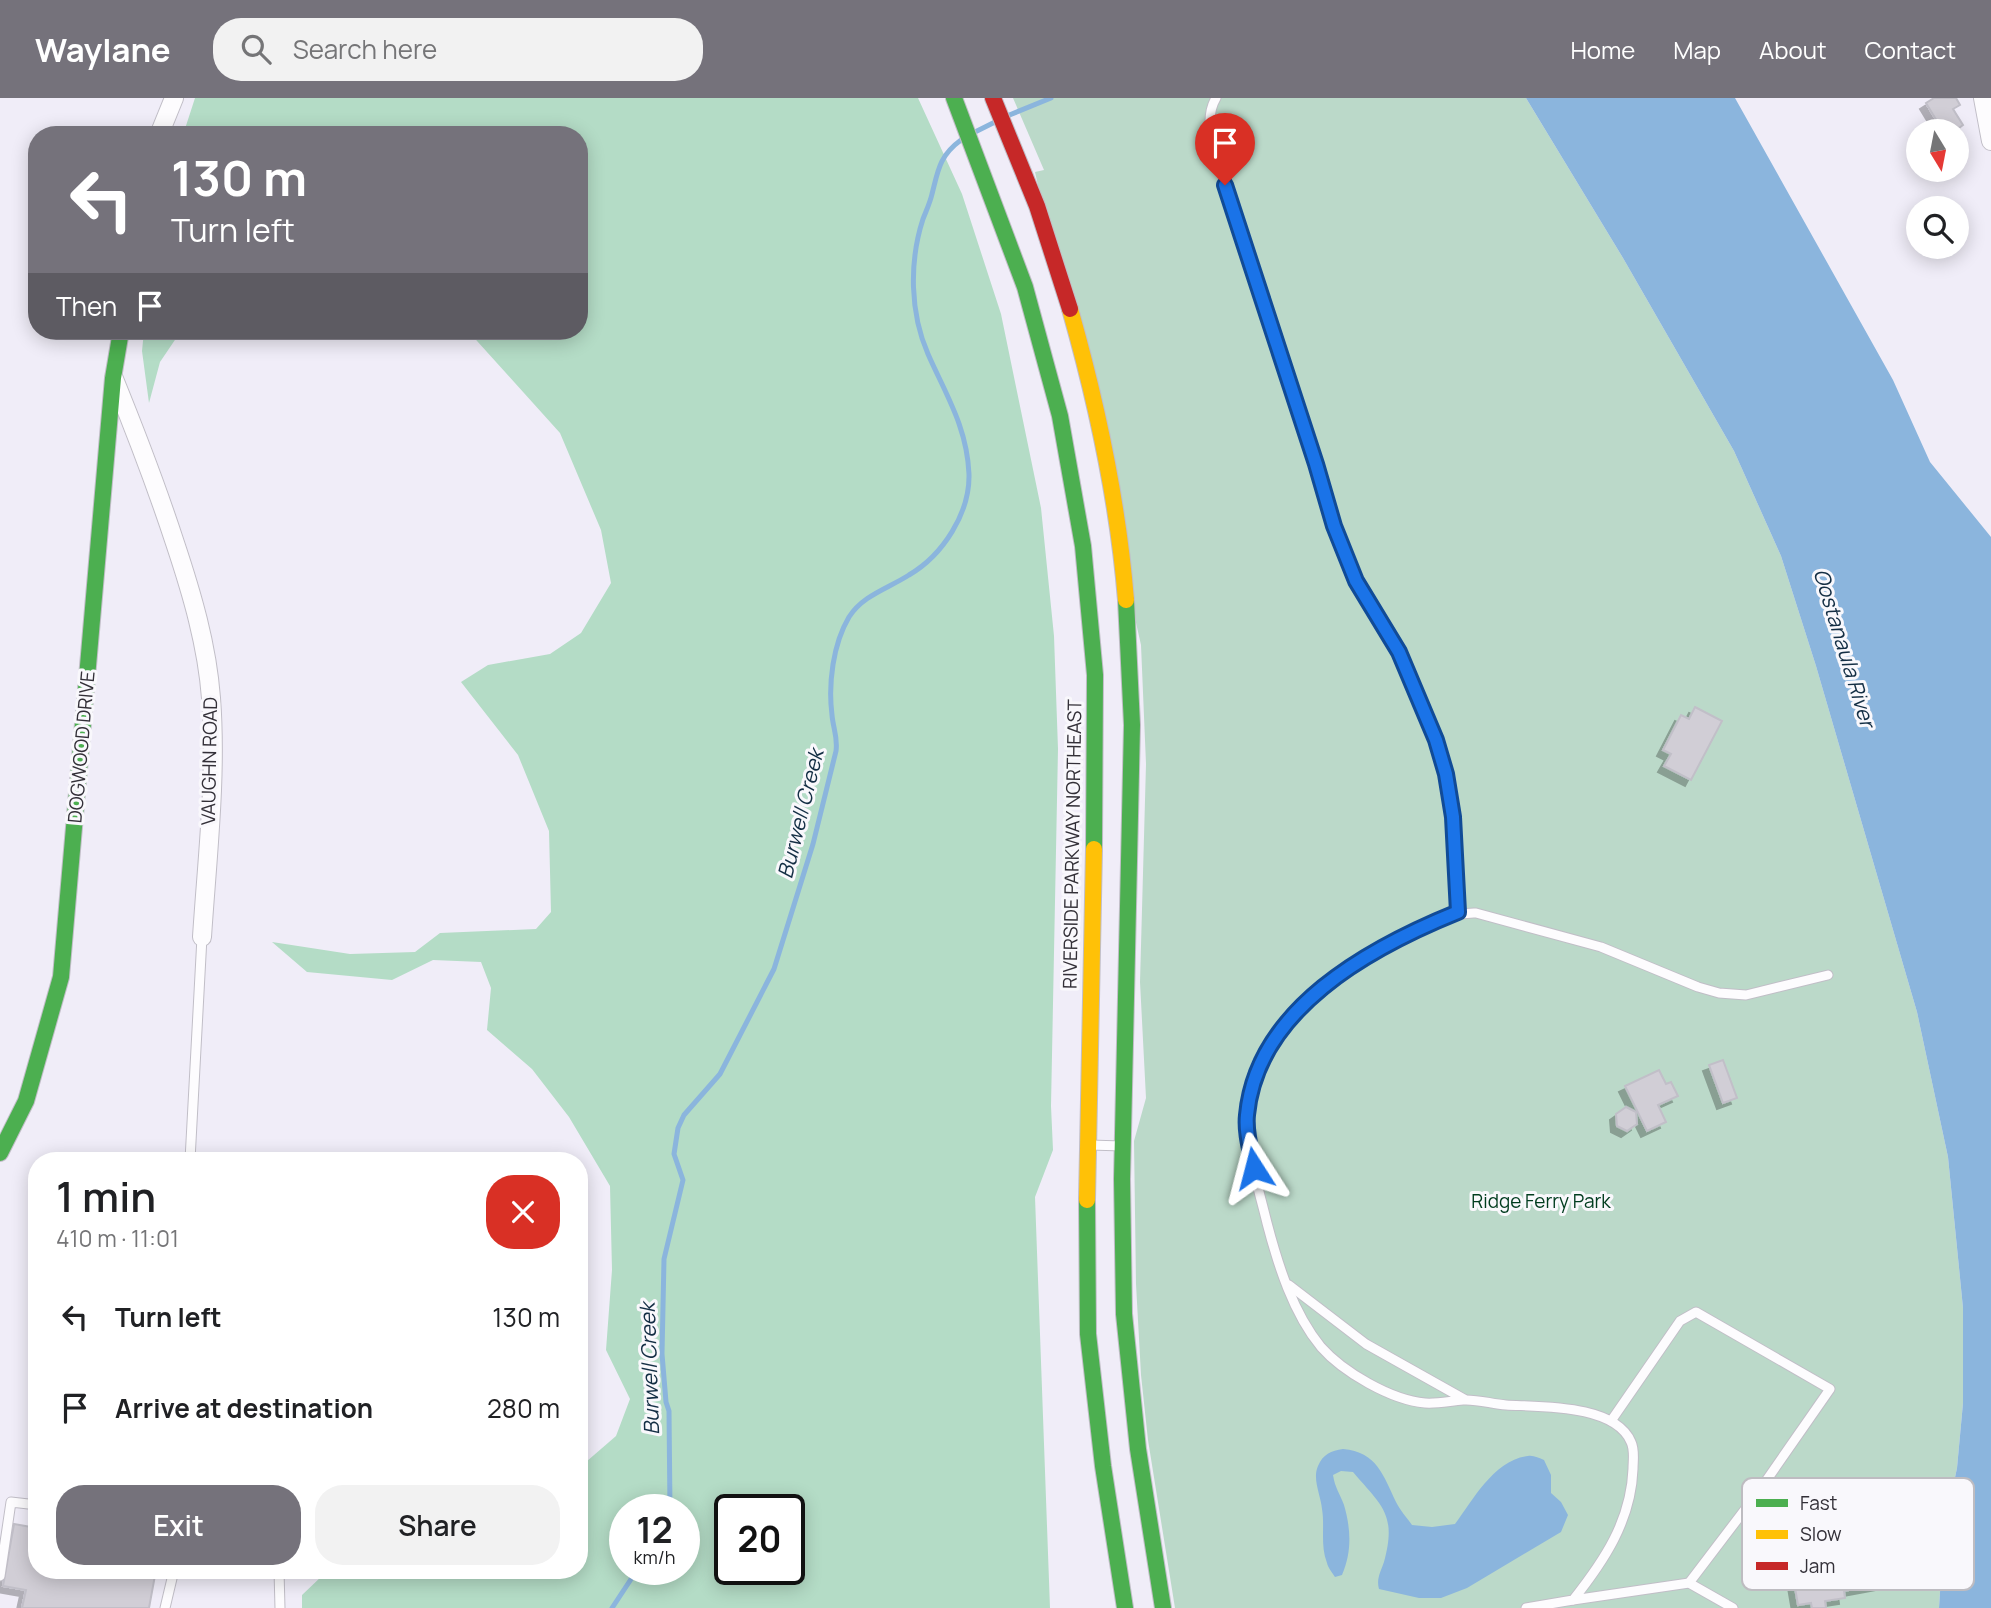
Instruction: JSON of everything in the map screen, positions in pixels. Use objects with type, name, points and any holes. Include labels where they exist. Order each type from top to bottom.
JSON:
[{"type":"main road","name":"RIVERSIDE PARKWAY NORTHEAST","points":[[954,98],[1025,286],[1060,416],[1081,533],[1090,607],[1095,675],[1096,775],[1087,1145],[1088,1334],[1103,1466],[1125,1608]]},
{"type":"main road","points":[[993,98],[1037,206],[1076,332],[1096,414],[1118,526],[1130,656],[1132,788],[1122,1254],[1126,1341],[1138,1449],[1163,1608]]},
{"type":"main road","name":"DOGWOOD DRIVE","points":[[0,1153],[26,1101],[61,977],[113,378],[119,340]]},
{"type":"street","points":[[163,126],[174,98]]},
{"type":"street","points":[[1983,98],[1991,141]]},
{"type":"street","name":"VAUGHN ROAD","points":[[113,378],[165,513],[206,650],[213,744],[202,937]]},
{"type":"lane","points":[[1216,98],[1212,104],[1209,122],[1218,163],[1334,526],[1356,581],[1399,652],[1439,751],[1453,817],[1458,912]]},
{"type":"lane","points":[[1573,1600],[1613,1545],[1627,1510],[1632,1477],[1631,1442],[1624,1431],[1611,1421],[1584,1412],[1465,1399],[1424,1403],[1400,1397],[1365,1381],[1343,1367],[1321,1347],[1295,1305],[1287,1284],[1254,1168],[1246,1118],[1253,1084],[1263,1056],[1287,1021],[1348,970],[1390,944],[1458,912],[1476,913],[1601,947],[1719,993],[1745,995],[1828,975]]},
{"type":"lane","name":"VAUGHN ROAD","points":[[190,1152],[202,937]]},
{"type":"lane","points":[[1087,1145],[1123,1146]]},
{"type":"lane","points":[[1287,1284],[1366,1344],[1465,1399]]},
{"type":"lane","points":[[1611,1421],[1680,1321],[1696,1312],[1830,1390],[1768,1478]]},
{"type":"lane","points":[[0,1576],[10,1502],[28,1504]]},
{"type":"lane","points":[[1689,1583],[1742,1513]]},
{"type":"lane","points":[[165,1608],[172,1579]]},
{"type":"lane","points":[[279,1579],[280,1608]]},
{"type":"lane","points":[[1526,1608],[1689,1583],[1733,1608]]},
{"type":"green space","points":[[195,98],[918,98],[962,194],[1001,314],[1041,508],[1054,636],[1058,749],[1051,1106],[1053,1150],[1035,1197],[1050,1608],[302,1608],[302,1595],[319,1579],[588,1579],[588,1460],[616,1436],[630,1399],[606,1350],[612,1270],[610,1186],[569,1117],[532,1069],[487,1030],[491,988],[481,962],[433,960],[392,980],[307,972],[272,942],[350,954],[415,952],[440,933],[536,929],[551,912],[549,831],[518,755],[461,682],[488,665],[550,654],[581,633],[611,583],[601,530],[560,433],[476,340],[588,340],[588,126],[186,126]]},
{"type":"green space","name":"Ridge Ferry Park","points":[[1013,98],[1526,98],[1623,258],[1734,451],[1781,556],[1816,666],[1917,1012],[1948,1157],[1963,1308],[1963,1403],[1955,1478],[1742,1478],[1742,1590],[1940,1590],[1939,1608],[1175,1608],[1148,1440],[1136,1284],[1134,1141],[1146,1098],[1140,982],[1146,764],[1141,645],[1035,172],[1044,170]]},
{"type":"green space","points":[[143,340],[175,340],[160,362],[149,403],[142,351]]},
{"type":"water","name":"Oostanaula River","points":[[1526,98],[1735,98],[1893,380],[1930,462],[1991,537],[1991,1608],[1939,1608],[1940,1590],[1974,1590],[1974,1478],[1955,1478],[1963,1403],[1963,1308],[1948,1157],[1917,1012],[1816,666],[1781,556],[1734,451],[1623,258]]},
{"type":"water","points":[[1343,1449],[1364,1455],[1377,1466],[1412,1525],[1432,1527],[1455,1524],[1495,1473],[1516,1459],[1530,1456],[1544,1460],[1551,1475],[1551,1493],[1561,1502],[1568,1515],[1561,1532],[1467,1588],[1441,1598],[1419,1598],[1379,1589],[1378,1578],[1388,1546],[1388,1521],[1379,1503],[1353,1472],[1341,1471],[1333,1475],[1346,1514],[1349,1532],[1348,1558],[1342,1575],[1335,1577],[1325,1556],[1323,1516],[1316,1471],[1325,1456]]},
{"type":"building","points":[[1934,98],[1956,98],[1960,105],[1953,109],[1959,119],[1936,119],[1926,103]]},
{"type":"building","points":[[1695,707],[1722,721],[1691,780],[1664,766],[1671,754],[1663,750],[1681,715],[1689,719]]},
{"type":"building","points":[[1723,1060],[1737,1098],[1723,1103],[1709,1065]]},
{"type":"building","points":[[1659,1070],[1666,1084],[1671,1082],[1678,1096],[1658,1105],[1666,1122],[1647,1131],[1625,1086]]},
{"type":"building","points":[[1626,1107],[1636,1112],[1637,1124],[1627,1131],[1617,1126],[1616,1114]]},
{"type":"building","points":[[14,1524],[28,1526],[28,1579],[154,1579],[149,1608],[22,1608],[26,1590],[3,1586]]},
{"type":"building","points":[[1795,1590],[1849,1590],[1844,1591],[1845,1598],[1825,1601],[1826,1608],[1812,1608],[1811,1603],[1798,1605]]},
{"type":"waterway","name":"Burwell Creek","points":[[1007,116],[1051,98]]},
{"type":"waterway","name":"Burwell Creek","points":[[975,132],[995,122]]},
{"type":"waterway","name":"Burwell Creek","points":[[670,1494],[669,1411],[662,1354],[664,1259],[683,1180],[674,1154],[678,1128],[684,1115],[720,1074],[774,969],[813,844],[836,751],[831,677],[839,639],[849,617],[861,603],[909,575],[933,556],[952,532],[965,503],[969,474],[964,441],[922,338],[914,287],[918,235],[938,171],[948,152],[961,140]]},
{"type":"waterway","name":"Burwell Creek","points":[[612,1608],[627,1585]]},
{"type":"traffic: fast","points":[[954,98],[1025,287],[1060,416],[1083,546],[1095,675],[1094,849]]},
{"type":"traffic: fast","points":[[0,1153],[26,1101],[61,977],[113,378],[119,340]]},
{"type":"traffic: fast","points":[[1126,600],[1132,725],[1122,1179],[1124,1314],[1138,1449],[1163,1608]]},
{"type":"traffic: fast","points":[[1087,1200],[1088,1334],[1103,1466],[1125,1608]]},
{"type":"traffic: slow","points":[[1070,309],[1105,453],[1118,526],[1126,600]]},
{"type":"traffic: slow","points":[[1087,1200],[1094,849]]},
{"type":"traffic: jam","points":[[993,98],[1037,206],[1070,309]]},
{"type":"route","points":[[1225,185],[1334,526],[1356,581],[1399,652],[1436,740],[1446,774],[1453,817],[1458,912],[1390,944],[1348,970],[1287,1021],[1263,1056],[1253,1084],[1246,1118],[1254,1168]]}]
